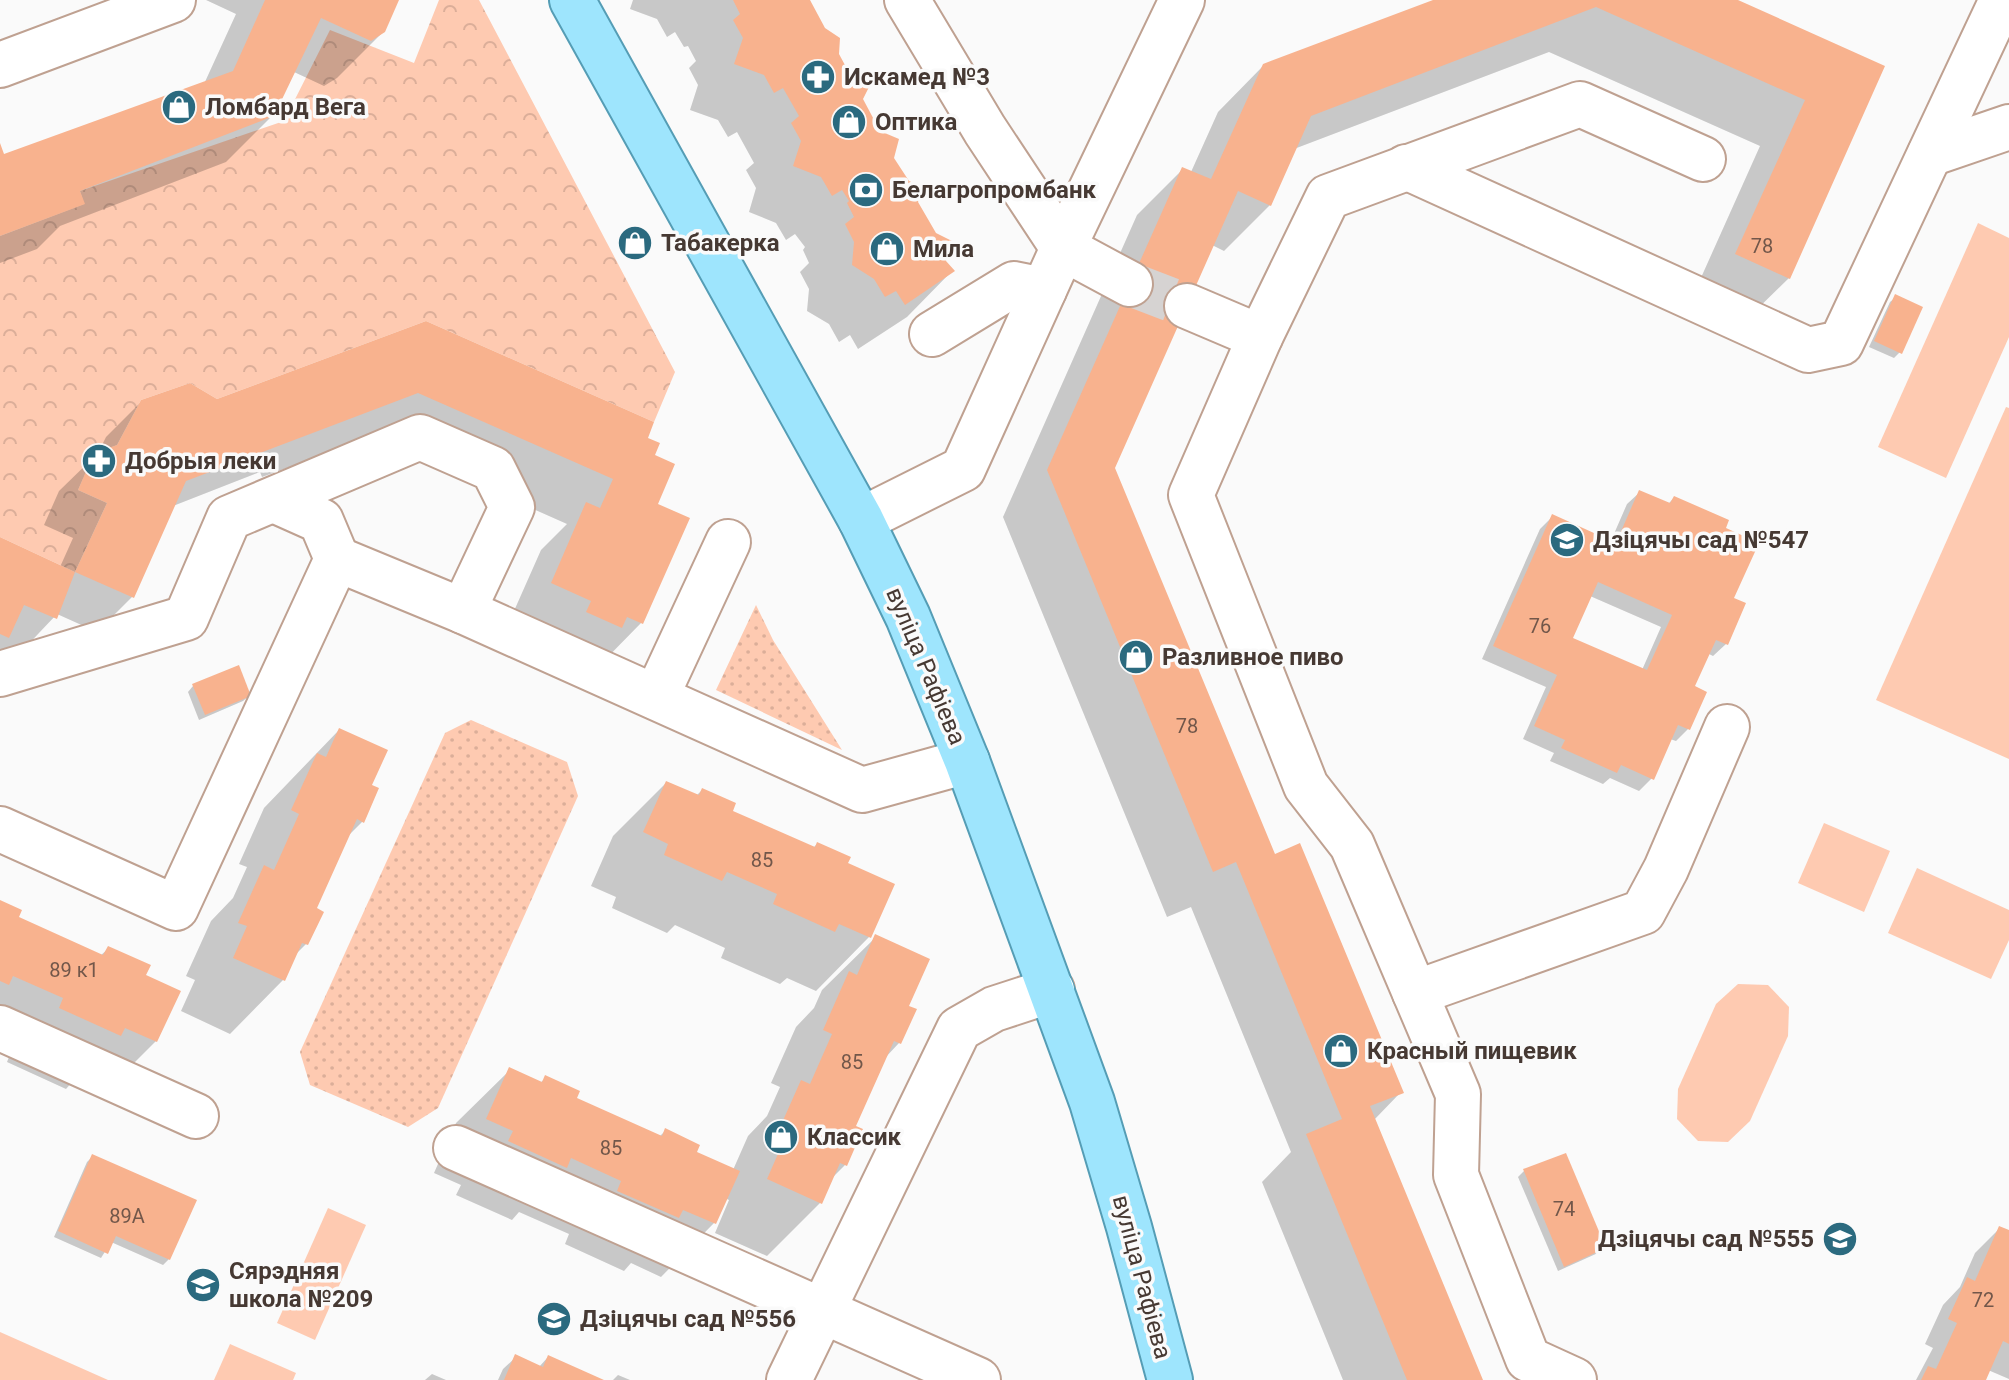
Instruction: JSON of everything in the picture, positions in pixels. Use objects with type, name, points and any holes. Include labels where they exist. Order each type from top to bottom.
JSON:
[{"type":"main road","name":"вуліца Рафіева","points":[[572,0],[861,520],[908,617],[967,761],[1092,1102],[1170,1380]]},
{"type":"lane","points":[[0,65],[173,0]]},
{"type":"lane","points":[[907,0],[985,130],[1063,248],[1130,284]]},
{"type":"lane","points":[[861,520],[963,469],[1063,248],[1182,0]]},
{"type":"lane","points":[[1406,167],[1808,350],[1841,343],[2002,0]]},
{"type":"lane","points":[[1574,1380],[1528,1359],[1456,1175],[1458,1094],[1352,845],[1306,786],[1191,495],[1260,337],[1328,197],[1580,104],[1703,159]]},
{"type":"lane","points":[[1930,154],[2009,127]]},
{"type":"lane","points":[[932,334],[1014,284],[1044,290]]},
{"type":"lane","points":[[1187,306],[1260,337]]},
{"type":"lane","points":[[0,674],[186,618],[229,518],[420,437],[493,469],[512,507],[463,611]]},
{"type":"lane","points":[[274,500],[321,521],[337,559],[463,611],[862,790],[967,761]]},
{"type":"lane","points":[[656,697],[728,542]]},
{"type":"lane","points":[[0,829],[176,908],[337,559]]},
{"type":"lane","points":[[1415,993],[1643,912],[1666,869],[1727,727]]},
{"type":"lane","points":[[789,1380],[959,1029],[994,1009],[1052,990]]},
{"type":"lane","points":[[0,1028],[196,1116]]},
{"type":"lane","points":[[456,1148],[978,1380]]},
{"type":"green space","points":[[439,0],[479,0],[675,372],[654,422],[426,321],[217,399],[190,383],[141,400],[117,445],[94,454],[78,490],[107,503],[75,572],[0,537],[0,236],[84,204],[80,191],[284,121],[330,30],[414,63]]},
{"type":"green space","points":[[1978,223],[2009,238],[2009,337],[1946,478],[1878,447]]},
{"type":"green space","points":[[2006,407],[2009,408],[2009,759],[1876,700]]},
{"type":"green space","points":[[756,605],[773,640],[842,750],[716,690]]},
{"type":"green space","points":[[471,720],[567,762],[578,796],[438,1108],[408,1127],[310,1085],[300,1052],[445,733]]},
{"type":"green space","points":[[1824,823],[1890,851],[1864,912],[1798,883]]},
{"type":"green space","points":[[1917,868],[2009,910],[2009,940],[1991,979],[1888,933]]},
{"type":"green space","points":[[1738,984],[1768,985],[1789,1007],[1788,1036],[1750,1121],[1728,1142],[1698,1141],[1677,1119],[1678,1089],[1716,1004]]},
{"type":"green space","points":[[328,1208],[366,1225],[315,1340],[277,1323]]},
{"type":"green space","points":[[0,1332],[108,1380],[0,1380]]},
{"type":"green space","points":[[230,1344],[296,1373],[293,1380],[214,1380]]},
{"type":"building","points":[[265,0],[399,0],[385,32],[371,41],[321,18],[274,116],[80,191],[85,204],[0,236],[0,143],[4,154],[233,71]]},
{"type":"building","points":[[733,0],[810,0],[825,28],[840,38],[839,54],[853,80],[870,85],[863,99],[880,131],[899,139],[894,158],[909,181],[924,188],[918,202],[936,233],[954,242],[946,261],[955,271],[905,305],[896,291],[885,297],[874,279],[852,265],[854,242],[845,224],[854,217],[847,203],[849,201],[842,190],[832,196],[821,177],[793,166],[801,141],[791,123],[799,116],[783,88],[774,93],[764,75],[734,64],[743,38],[733,20],[740,14]]},
{"type":"building","points":[[1433,0],[1738,0],[1885,66],[1790,279],[1735,254],[1805,100],[1596,7],[1311,116],[1271,206],[1238,191],[1115,468],[1275,854],[1300,843],[1404,1093],[1370,1106],[1483,1380],[1407,1380],[1306,1134],[1342,1119],[1236,862],[1213,872],[1047,470],[1182,167],[1211,179],[1263,64]]},
{"type":"building","points":[[1895,294],[1923,307],[1902,354],[1874,341]]},
{"type":"building","points":[[426,321],[654,422],[648,438],[660,443],[655,455],[675,464],[658,504],[690,518],[643,624],[627,617],[622,628],[586,612],[591,601],[551,583],[586,502],[600,508],[613,479],[418,393],[186,481],[134,598],[75,572],[107,503],[78,490],[94,453],[117,445],[141,400],[190,383],[217,399]]},
{"type":"building","points":[[1639,490],[1670,503],[1674,496],[1729,520],[1726,528],[1759,543],[1734,598],[1746,603],[1728,645],[1716,640],[1695,686],[1707,692],[1690,730],[1678,725],[1654,780],[1621,765],[1617,773],[1561,748],[1565,740],[1534,726],[1557,675],[1493,646],[1552,514],[1616,543]],"holes":[[[1598,582],[1672,615],[1647,670],[1573,638]]]},
{"type":"building","points":[[0,537],[75,572],[57,619],[24,605],[9,638],[0,634]]},
{"type":"building","points":[[239,665],[251,696],[205,715],[192,684]]},
{"type":"building","points":[[339,728],[388,750],[372,785],[379,788],[364,823],[357,819],[317,908],[324,912],[308,945],[302,943],[285,981],[233,958],[247,926],[238,923],[264,865],[274,870],[299,814],[291,810],[317,753],[326,757]]},
{"type":"building","points":[[666,781],[699,795],[702,788],[736,803],[733,811],[815,847],[817,842],[851,857],[848,863],[895,884],[871,938],[839,924],[835,932],[773,904],[777,894],[727,872],[722,881],[664,855],[668,844],[643,832]]},
{"type":"building","points":[[0,900],[22,910],[19,917],[103,955],[108,946],[151,965],[146,975],[181,991],[157,1042],[125,1028],[121,1036],[59,1008],[63,998],[13,976],[9,985],[0,981]]},
{"type":"building","points":[[875,934],[930,959],[909,1006],[917,1009],[901,1044],[894,1041],[856,1126],[863,1129],[847,1166],[840,1163],[822,1204],[767,1179],[781,1147],[773,1143],[801,1080],[810,1084],[832,1034],[823,1030],[849,971],[857,975]]},
{"type":"building","points":[[509,1067],[542,1082],[545,1075],[580,1091],[577,1098],[662,1136],[665,1128],[700,1145],[697,1152],[740,1171],[716,1224],[683,1210],[679,1218],[617,1191],[621,1181],[571,1158],[567,1168],[508,1141],[513,1131],[486,1119]]},
{"type":"building","points":[[1566,1153],[1606,1248],[1564,1267],[1523,1169]]},
{"type":"building","points":[[92,1154],[197,1200],[170,1260],[116,1236],[108,1254],[58,1231]]},
{"type":"building","points":[[1999,1226],[2009,1230],[2009,1344],[2003,1341],[1986,1380],[1921,1380],[1928,1366],[1936,1369],[1957,1323],[1948,1319],[1967,1277],[1975,1281]]},
{"type":"building","points":[[515,1354],[543,1367],[548,1355],[604,1380],[504,1380]]},
{"type":"tunnel","points":[[1130,284],[1187,306]]},
{"type":"place","name":"Искамед №3","points":[[818,77]]},
{"type":"place","name":"Ломбард Вега","points":[[179,107]]},
{"type":"place","name":"Оптика","points":[[849,122]]},
{"type":"place","name":"Белагропромбанк","points":[[866,190]]},
{"type":"place","name":"Табакерка","points":[[635,243]]},
{"type":"place","name":"Мила","points":[[887,249]]},
{"type":"place","name":"Добрыя леки","points":[[99,461]]},
{"type":"place","name":"Дзіцячы сад №547","points":[[1567,540]]},
{"type":"place","name":"Разливное пиво","points":[[1136,657]]},
{"type":"place","name":"Красный пищевик","points":[[1341,1051]]},
{"type":"place","name":"Классик","points":[[781,1137]]},
{"type":"place","name":"Дзіцячы сад №555","points":[[1840,1239]]},
{"type":"place","name":"Сярэдняя школа №209","points":[[203,1285]]},
{"type":"place","name":"Дзіцячы сад №556","points":[[554,1319]]}]
